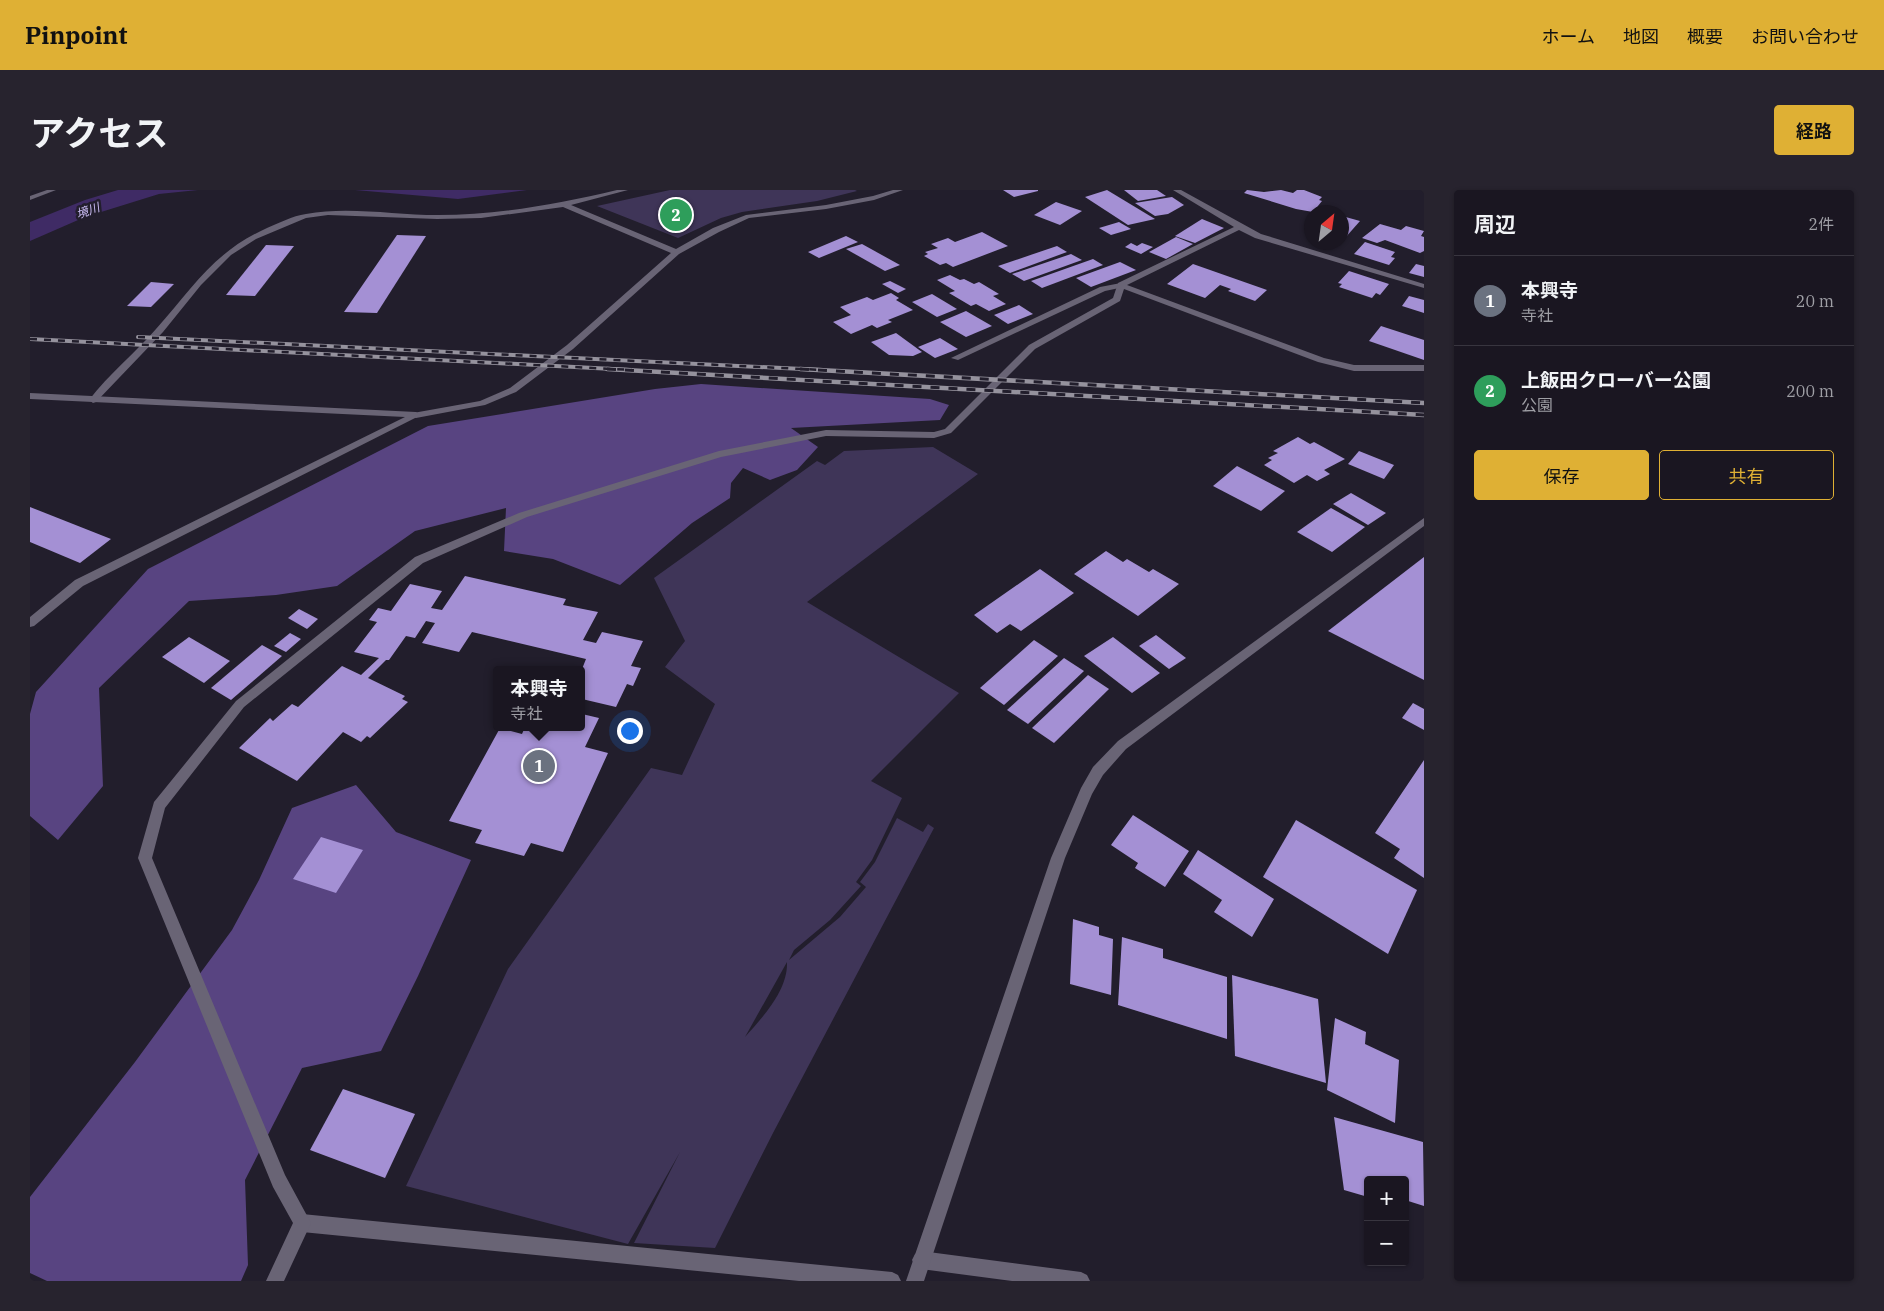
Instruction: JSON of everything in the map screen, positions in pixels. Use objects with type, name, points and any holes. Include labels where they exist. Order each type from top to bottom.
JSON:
[{"type":"street","points":[[30,198],[53,190]]},
{"type":"street","points":[[92,400],[160,330],[198,283],[228,253],[253,237],[279,225],[305,216],[328,213],[429,217],[481,216],[564,206],[625,190]]},
{"type":"street","points":[[860,190],[874,198]]},
{"type":"street","points":[[30,396],[416,415],[482,403],[513,390],[570,347],[676,252],[716,230],[748,216],[826,208],[874,198],[900,190]]},
{"type":"street","points":[[1176,190],[1239,228],[1258,236],[1424,286]]},
{"type":"street","points":[[564,206],[676,252]]},
{"type":"street","points":[[955,358],[1103,289],[1122,285],[1239,228]]},
{"type":"street","points":[[302,1222],[279,1181],[145,858],[159,806],[240,704],[419,560],[523,515],[719,454],[826,433],[934,435],[948,430],[1032,347],[1117,299],[1122,285]]},
{"type":"street","points":[[1122,285],[1321,360],[1354,368],[1424,368]]},
{"type":"street","points":[[30,623],[79,583],[416,415]]},
{"type":"street","points":[[916,1281],[921,1260],[1058,858],[1086,792],[1098,771],[1122,745],[1424,521]]},
{"type":"street","points":[[275,1281],[302,1222]]},
{"type":"street","points":[[302,1222],[892,1281]]},
{"type":"street","points":[[921,1260],[1081,1281]]},
{"type":"shaded area","points":[[670,190],[857,191],[817,201],[742,212],[721,218],[678,238],[597,206]]},
{"type":"shaded area","points":[[701,384],[930,399],[949,405],[940,420],[791,428],[818,447],[797,470],[770,480],[743,468],[731,483],[730,498],[692,523],[620,585],[553,559],[504,551],[506,508],[415,531],[337,586],[276,595],[189,601],[99,688],[103,786],[58,840],[30,816],[30,714],[36,692],[148,569],[428,426],[655,389]]},
{"type":"shaded area","points":[[933,447],[978,474],[807,602],[959,693],[871,781],[902,798],[872,860],[856,882],[861,886],[830,920],[794,950],[789,960],[840,917],[866,887],[860,882],[875,862],[897,818],[923,832],[928,824],[934,828],[773,1133],[715,1248],[634,1243],[680,1152],[628,1244],[406,1186],[508,969],[651,768],[682,775],[715,704],[665,667],[685,641],[654,578],[817,461],[825,465],[844,451]],"holes":[[[787,962],[786,972],[779,993],[745,1037]]]},
{"type":"shaded area","points":[[356,785],[396,832],[471,860],[418,976],[381,1051],[302,1068],[245,1180],[248,1265],[241,1281],[47,1281],[30,1273],[30,1197],[135,1062],[232,930],[259,880],[292,808]]},
{"type":"water","name":"境川","points":[[118,190],[198,190],[159,194],[85,217],[30,241],[30,222],[85,200]]},
{"type":"water","points":[[355,190],[527,190],[458,199]]},
{"type":"building","points":[[1003,190],[1038,190],[1038,191],[1014,197]]},
{"type":"building","points":[[1107,190],[1155,219],[1128,225],[1085,197]]},
{"type":"building","points":[[1124,190],[1157,190],[1166,196],[1138,201]]},
{"type":"building","points":[[1247,190],[1264,192],[1281,190],[1293,193],[1297,190],[1304,190],[1322,197],[1319,200],[1322,201],[1319,205],[1304,205],[1304,210],[1244,193]]},
{"type":"building","points":[[1172,197],[1184,205],[1168,214],[1155,216],[1135,203]]},
{"type":"building","points":[[1056,202],[1082,211],[1060,225],[1034,215]]},
{"type":"building","points":[[1349,218],[1360,221],[1349,233]]},
{"type":"building","points":[[1202,219],[1224,228],[1195,243],[1175,236]]},
{"type":"building","points":[[1119,222],[1131,229],[1111,235],[1099,228]]},
{"type":"building","points":[[1380,224],[1401,230],[1406,226],[1424,231],[1421,236],[1424,237],[1424,251],[1420,253],[1385,240],[1377,243],[1362,238]]},
{"type":"building","points":[[982,232],[1008,246],[953,267],[946,263],[940,265],[924,256],[928,254],[925,252],[938,248],[931,244],[948,238],[955,242]]},
{"type":"building","points":[[397,235],[426,236],[377,313],[344,312]]},
{"type":"building","points":[[846,236],[858,242],[819,258],[808,252]]},
{"type":"building","points":[[1176,237],[1193,244],[1166,259],[1149,252]]},
{"type":"building","points":[[1365,242],[1395,252],[1391,257],[1395,258],[1389,265],[1354,254]]},
{"type":"building","points":[[1131,243],[1137,246],[1142,243],[1153,247],[1141,254],[1125,247]]},
{"type":"building","points":[[862,244],[900,265],[885,271],[846,249]]},
{"type":"building","points":[[266,245],[294,246],[255,296],[226,295]]},
{"type":"building","points":[[1057,246],[1067,252],[1010,273],[998,266]]},
{"type":"building","points":[[1071,254],[1082,260],[1024,281],[1012,274]]},
{"type":"building","points":[[1093,259],[1103,265],[1042,288],[1031,281]]},
{"type":"building","points":[[1120,262],[1136,270],[1091,287],[1076,278]]},
{"type":"building","points":[[1193,264],[1267,290],[1255,301],[1228,291],[1231,289],[1220,285],[1205,298],[1167,284]]},
{"type":"building","points":[[1416,264],[1424,266],[1424,277],[1409,273]]},
{"type":"building","points":[[1349,271],[1389,284],[1380,295],[1376,293],[1372,298],[1339,287],[1342,284],[1338,283]]},
{"type":"building","points":[[950,275],[974,284],[979,282],[999,294],[993,296],[1006,304],[989,311],[976,304],[971,306],[949,293],[955,291],[937,280]]},
{"type":"building","points":[[890,281],[906,289],[898,293],[882,284]]},
{"type":"building","points":[[151,282],[174,284],[151,307],[127,306]]},
{"type":"building","points":[[891,293],[899,298],[896,300],[913,310],[888,320],[892,322],[877,328],[872,325],[851,334],[833,322],[851,315],[840,307],[867,297],[873,300]]},
{"type":"building","points":[[932,294],[957,309],[937,317],[912,302]]},
{"type":"building","points":[[1409,296],[1424,300],[1424,313],[1402,306]]},
{"type":"building","points":[[1019,305],[1033,314],[1008,324],[994,315]]},
{"type":"building","points":[[966,311],[992,326],[966,337],[940,322]]},
{"type":"building","points":[[1381,326],[1424,340],[1424,360],[1369,341]]},
{"type":"building","points":[[896,333],[922,352],[913,356],[889,355],[871,342]]},
{"type":"building","points":[[940,338],[958,349],[935,358],[918,347]]},
{"type":"building","points":[[1298,437],[1310,444],[1314,442],[1345,459],[1324,470],[1330,474],[1317,481],[1307,475],[1294,483],[1264,465],[1272,460],[1268,458],[1278,453],[1273,451]]},
{"type":"building","points":[[1359,451],[1394,465],[1384,479],[1348,464]]},
{"type":"building","points":[[1237,466],[1285,491],[1261,511],[1213,486]]},
{"type":"building","points":[[1351,493],[1386,513],[1368,525],[1333,504]]},
{"type":"building","points":[[30,507],[111,539],[80,563],[30,542]]},
{"type":"building","points":[[1331,508],[1365,527],[1332,552],[1297,532]]},
{"type":"building","points":[[1106,551],[1123,562],[1127,559],[1149,572],[1153,569],[1179,584],[1138,616],[1074,574]]},
{"type":"building","points":[[1424,557],[1424,680],[1328,631]]},
{"type":"building","points":[[1040,569],[1074,593],[1021,631],[1010,624],[997,633],[974,615]]},
{"type":"building","points":[[465,576],[566,599],[563,605],[598,612],[583,640],[596,643],[602,632],[643,641],[631,666],[641,668],[633,686],[627,684],[616,707],[585,700],[585,666],[583,666],[586,659],[472,632],[459,652],[422,643],[435,623],[426,621],[415,638],[406,636],[389,660],[386,660],[368,678],[405,696],[402,699],[408,702],[370,738],[367,736],[361,742],[343,732],[297,781],[239,748],[270,718],[273,721],[292,704],[298,707],[342,666],[361,675],[379,658],[354,652],[377,622],[369,620],[378,608],[391,611],[410,584],[442,591],[431,608],[442,610]]},
{"type":"building","points":[[299,609],[318,619],[307,629],[288,618]]},
{"type":"building","points":[[290,633],[301,639],[286,652],[274,646]]},
{"type":"building","points":[[1156,635],[1186,658],[1169,669],[1139,646]]},
{"type":"building","points":[[189,637],[230,661],[204,683],[162,657]]},
{"type":"building","points":[[1113,637],[1160,673],[1132,693],[1084,656]]},
{"type":"building","points":[[1034,640],[1058,656],[1004,705],[980,688]]},
{"type":"building","points":[[262,645],[282,656],[231,700],[211,688]]},
{"type":"building","points":[[1064,658],[1084,671],[1028,724],[1007,710]]},
{"type":"building","points":[[1088,675],[1109,689],[1054,743],[1032,728]]},
{"type":"building","points":[[1413,703],[1424,709],[1424,730],[1402,718]]},
{"type":"building","points":[[585,715],[599,718],[585,747],[608,753],[563,852],[531,843],[524,856],[475,843],[482,830],[449,821],[498,731],[511,731],[522,734],[523,731],[585,731]]},
{"type":"building","points":[[1424,760],[1424,878],[1394,858],[1400,849],[1375,833]]},
{"type":"building","points":[[1133,815],[1189,851],[1165,887],[1135,868],[1138,863],[1111,845]]},
{"type":"building","points":[[1296,820],[1417,890],[1388,954],[1263,877]]},
{"type":"building","points":[[321,837],[363,850],[336,893],[293,879]]},
{"type":"building","points":[[1198,850],[1274,899],[1252,937],[1214,912],[1222,900],[1183,874]]},
{"type":"building","points":[[1073,919],[1099,927],[1099,935],[1113,939],[1111,995],[1070,984]]},
{"type":"building","points":[[1122,937],[1163,949],[1163,958],[1227,977],[1227,1039],[1118,1005]]},
{"type":"building","points":[[1232,975],[1318,999],[1326,1083],[1235,1056]]},
{"type":"building","points":[[1335,1018],[1366,1032],[1365,1044],[1399,1060],[1395,1123],[1327,1090]]},
{"type":"building","points":[[343,1089],[415,1114],[385,1178],[310,1150]]},
{"type":"building","points":[[1334,1117],[1423,1142],[1424,1206],[1409,1201],[1409,1176],[1364,1176],[1364,1196],[1344,1190]]},
{"type":"railway","points":[[138,337],[823,370]]},
{"type":"railway","points":[[30,339],[632,370]]},
{"type":"railway","points":[[607,369],[1424,415]]},
{"type":"railway","points":[[800,369],[1424,403]]},
{"type":"place","name":"上飯田クローバー公園","points":[[676,215]]},
{"type":"place","name":"本興寺","points":[[539,766]]}]
